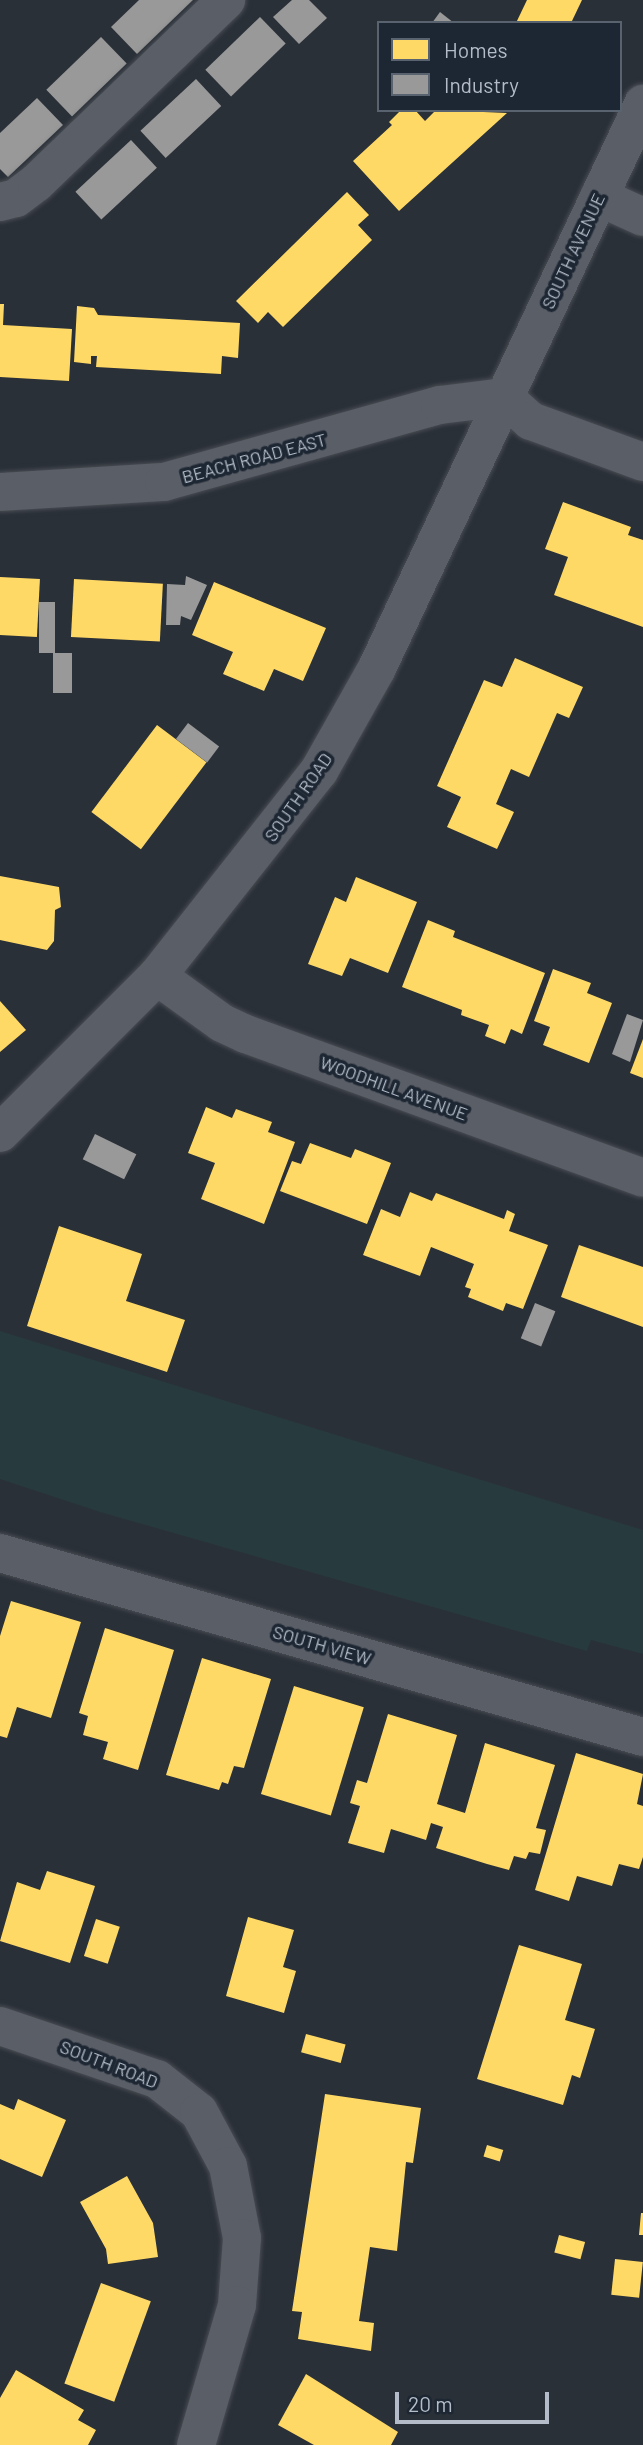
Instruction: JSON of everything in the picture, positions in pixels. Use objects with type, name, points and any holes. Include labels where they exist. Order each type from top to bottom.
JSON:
[{"type":"street","points":[[0,202],[16,198],[36,183],[226,0]]},
{"type":"street","name":"SOUTH AVENUE","points":[[504,397],[643,104]]},
{"type":"street","points":[[599,197],[643,217]]},
{"type":"street","points":[[504,397],[531,421],[643,462]]},
{"type":"street","name":"BEACH ROAD EAST","points":[[0,492],[164,482],[440,405],[504,397]]},
{"type":"street","name":"SOUTH ROAD","points":[[0,1133],[157,976],[281,824],[335,745],[377,668],[504,397]]},
{"type":"street","name":"WOODHILL AVENUE","points":[[157,976],[222,1023],[246,1034],[643,1178]]},
{"type":"street","name":"SOUTH VIEW","points":[[0,1553],[643,1737]]},
{"type":"street","name":"SOUTH ROAD","points":[[0,2026],[157,2079],[199,2112],[228,2166],[242,2238],[237,2305],[196,2445]]},
{"type":"green space","points":[[0,1331],[643,1530],[643,1654],[591,1640],[587,1651],[100,1512],[0,1479]]},
{"type":"building: Homes","points":[[527,0],[582,0],[572,21],[517,21]]},
{"type":"building: Homes","points":[[399,112],[417,112],[425,121],[434,112],[507,113],[399,211],[353,161],[392,125],[389,122]]},
{"type":"building: Homes","points":[[347,192],[369,215],[358,225],[372,240],[283,327],[268,312],[258,323],[236,301]]},
{"type":"building: Homes","points":[[0,304],[4,304],[3,325],[72,329],[69,381],[0,377]]},
{"type":"building: Homes","points":[[77,306],[94,308],[98,315],[240,323],[238,358],[222,356],[221,374],[96,367],[97,356],[91,356],[91,364],[74,362]]},
{"type":"building: Homes","points":[[563,502],[631,527],[628,535],[643,540],[643,627],[554,595],[568,557],[545,549]]},
{"type":"building: Homes","points":[[0,577],[40,579],[37,637],[0,635]]},
{"type":"building: Homes","points":[[74,579],[163,584],[160,642],[71,637]]},
{"type":"building: Homes","points":[[214,582],[326,628],[303,681],[274,669],[264,691],[223,674],[233,652],[192,635]]},
{"type":"building: Homes","points":[[515,658],[583,687],[569,718],[557,713],[529,777],[511,769],[496,804],[514,812],[497,849],[447,827],[461,797],[437,786],[484,680],[502,687]]},
{"type":"building: Homes","points":[[157,725],[207,762],[141,849],[91,812]]},
{"type":"building: Homes","points":[[0,876],[59,887],[61,907],[55,910],[54,941],[47,950],[0,940]]},
{"type":"building: Homes","points":[[356,877],[417,902],[388,973],[350,958],[342,976],[308,964],[335,897],[346,902]]},
{"type":"building: Homes","points":[[428,920],[455,931],[453,937],[545,973],[522,1034],[511,1029],[505,1044],[485,1036],[489,1025],[461,1015],[462,1010],[402,987]]},
{"type":"building: Homes","points":[[553,969],[591,983],[587,993],[612,1003],[589,1063],[543,1045],[550,1027],[534,1021]]},
{"type":"building: Homes","points":[[0,1001],[26,1030],[0,1052]]},
{"type":"building: Homes","points":[[643,1039],[643,1078],[630,1073]]},
{"type":"building: Homes","points":[[206,1107],[232,1118],[236,1109],[272,1122],[268,1132],[295,1142],[264,1224],[201,1199],[215,1163],[188,1153]]},
{"type":"building: Homes","points":[[310,1143],[351,1158],[355,1149],[391,1163],[367,1224],[280,1191],[292,1161],[301,1164]]},
{"type":"building: Homes","points":[[410,1192],[432,1201],[436,1193],[504,1219],[507,1210],[515,1214],[509,1231],[548,1245],[523,1309],[506,1303],[503,1311],[468,1297],[471,1289],[465,1287],[474,1264],[431,1247],[420,1276],[363,1255],[381,1209],[400,1217]]},
{"type":"building: Homes","points":[[59,1226],[142,1254],[126,1301],[185,1320],[167,1372],[27,1326]]},
{"type":"building: Homes","points":[[579,1245],[643,1267],[643,1327],[561,1297]]},
{"type":"building: Homes","points":[[11,1601],[81,1622],[51,1718],[17,1707],[7,1738],[0,1736],[0,1636]]},
{"type":"building: Homes","points":[[105,1628],[174,1650],[138,1770],[103,1759],[108,1742],[83,1735],[88,1716],[79,1713]]},
{"type":"building: Homes","points":[[202,1658],[271,1679],[244,1768],[234,1766],[228,1784],[222,1782],[219,1790],[166,1775]]},
{"type":"building: Homes","points":[[294,1686],[364,1707],[331,1815],[261,1794]]},
{"type":"building: Homes","points":[[388,1714],[457,1735],[437,1804],[465,1813],[485,1743],[555,1765],[536,1828],[546,1830],[540,1854],[529,1852],[526,1859],[514,1856],[509,1870],[487,1864],[436,1848],[443,1827],[431,1823],[426,1840],[391,1829],[384,1853],[348,1843],[360,1806],[350,1803],[357,1780],[367,1783]]},
{"type":"building: Homes","points":[[576,1753],[643,1774],[637,1804],[643,1806],[643,1857],[639,1869],[619,1864],[612,1886],[577,1876],[569,1901],[535,1890]]},
{"type":"building: Homes","points":[[47,1871],[95,1886],[70,1963],[0,1941],[17,1882],[40,1890]]},
{"type":"building: Homes","points":[[248,1917],[294,1930],[283,1967],[296,1971],[284,2013],[226,1996]]},
{"type":"building: Homes","points":[[96,1919],[120,1927],[108,1964],[84,1956]]},
{"type":"building: Homes","points":[[519,1945],[582,1964],[565,2020],[595,2029],[580,2078],[572,2075],[563,2105],[477,2079]]},
{"type":"building: Homes","points":[[306,2034],[346,2045],[341,2063],[301,2052]]},
{"type":"building: Homes","points":[[325,2094],[421,2108],[413,2163],[406,2162],[397,2251],[370,2247],[359,2321],[374,2323],[371,2351],[298,2339],[302,2312],[292,2311]]},
{"type":"building: Homes","points":[[18,2099],[66,2120],[42,2177],[0,2159],[0,2104],[14,2110]]},
{"type":"building: Homes","points":[[487,2145],[503,2150],[500,2161],[483,2156]]},
{"type":"building: Homes","points":[[127,2176],[153,2223],[158,2257],[108,2264],[106,2249],[80,2202]]},
{"type":"building: Homes","points":[[641,2213],[643,2235],[639,2235]]},
{"type":"building: Homes","points":[[559,2235],[585,2242],[580,2259],[554,2252]]},
{"type":"building: Homes","points":[[615,2259],[643,2262],[639,2298],[611,2295]]},
{"type":"building: Homes","points":[[101,2283],[151,2301],[114,2402],[64,2384]]},
{"type":"building: Homes","points":[[16,2370],[84,2410],[78,2420],[96,2430],[88,2445],[0,2445],[0,2398]]},
{"type":"building: Homes","points":[[306,2374],[398,2432],[391,2445],[314,2445],[278,2425]]},
{"type":"building: Industry","points":[[139,0],[193,0],[137,54],[111,27]]},
{"type":"building: Industry","points":[[292,0],[309,0],[327,18],[299,44],[273,17]]},
{"type":"building: Industry","points":[[440,12],[451,21],[433,21]]},
{"type":"building: Industry","points":[[260,17],[286,44],[231,96],[205,70]]},
{"type":"building: Industry","points":[[101,37],[127,64],[72,116],[46,90]]},
{"type":"building: Industry","points":[[196,79],[221,106],[166,158],[140,131]]},
{"type":"building: Industry","points":[[37,98],[63,125],[8,177],[0,169],[0,133]]},
{"type":"building: Industry","points":[[131,140],[157,168],[101,220],[75,192]]},
{"type":"building: Industry","points":[[186,576],[207,585],[191,620],[181,616],[180,625],[166,625],[167,584],[185,585]]},
{"type":"building: Industry","points":[[39,602],[55,602],[55,653],[39,653]]},
{"type":"building: Industry","points":[[53,653],[72,653],[72,693],[53,693]]},
{"type":"building: Industry","points":[[188,723],[219,746],[207,762],[176,739]]},
{"type":"building: Industry","points":[[627,1014],[643,1020],[630,1062],[612,1054]]},
{"type":"building: Industry","points":[[95,1134],[136,1154],[124,1179],[83,1159]]},
{"type":"building: Industry","points":[[535,1303],[555,1311],[541,1346],[521,1338]]}]
